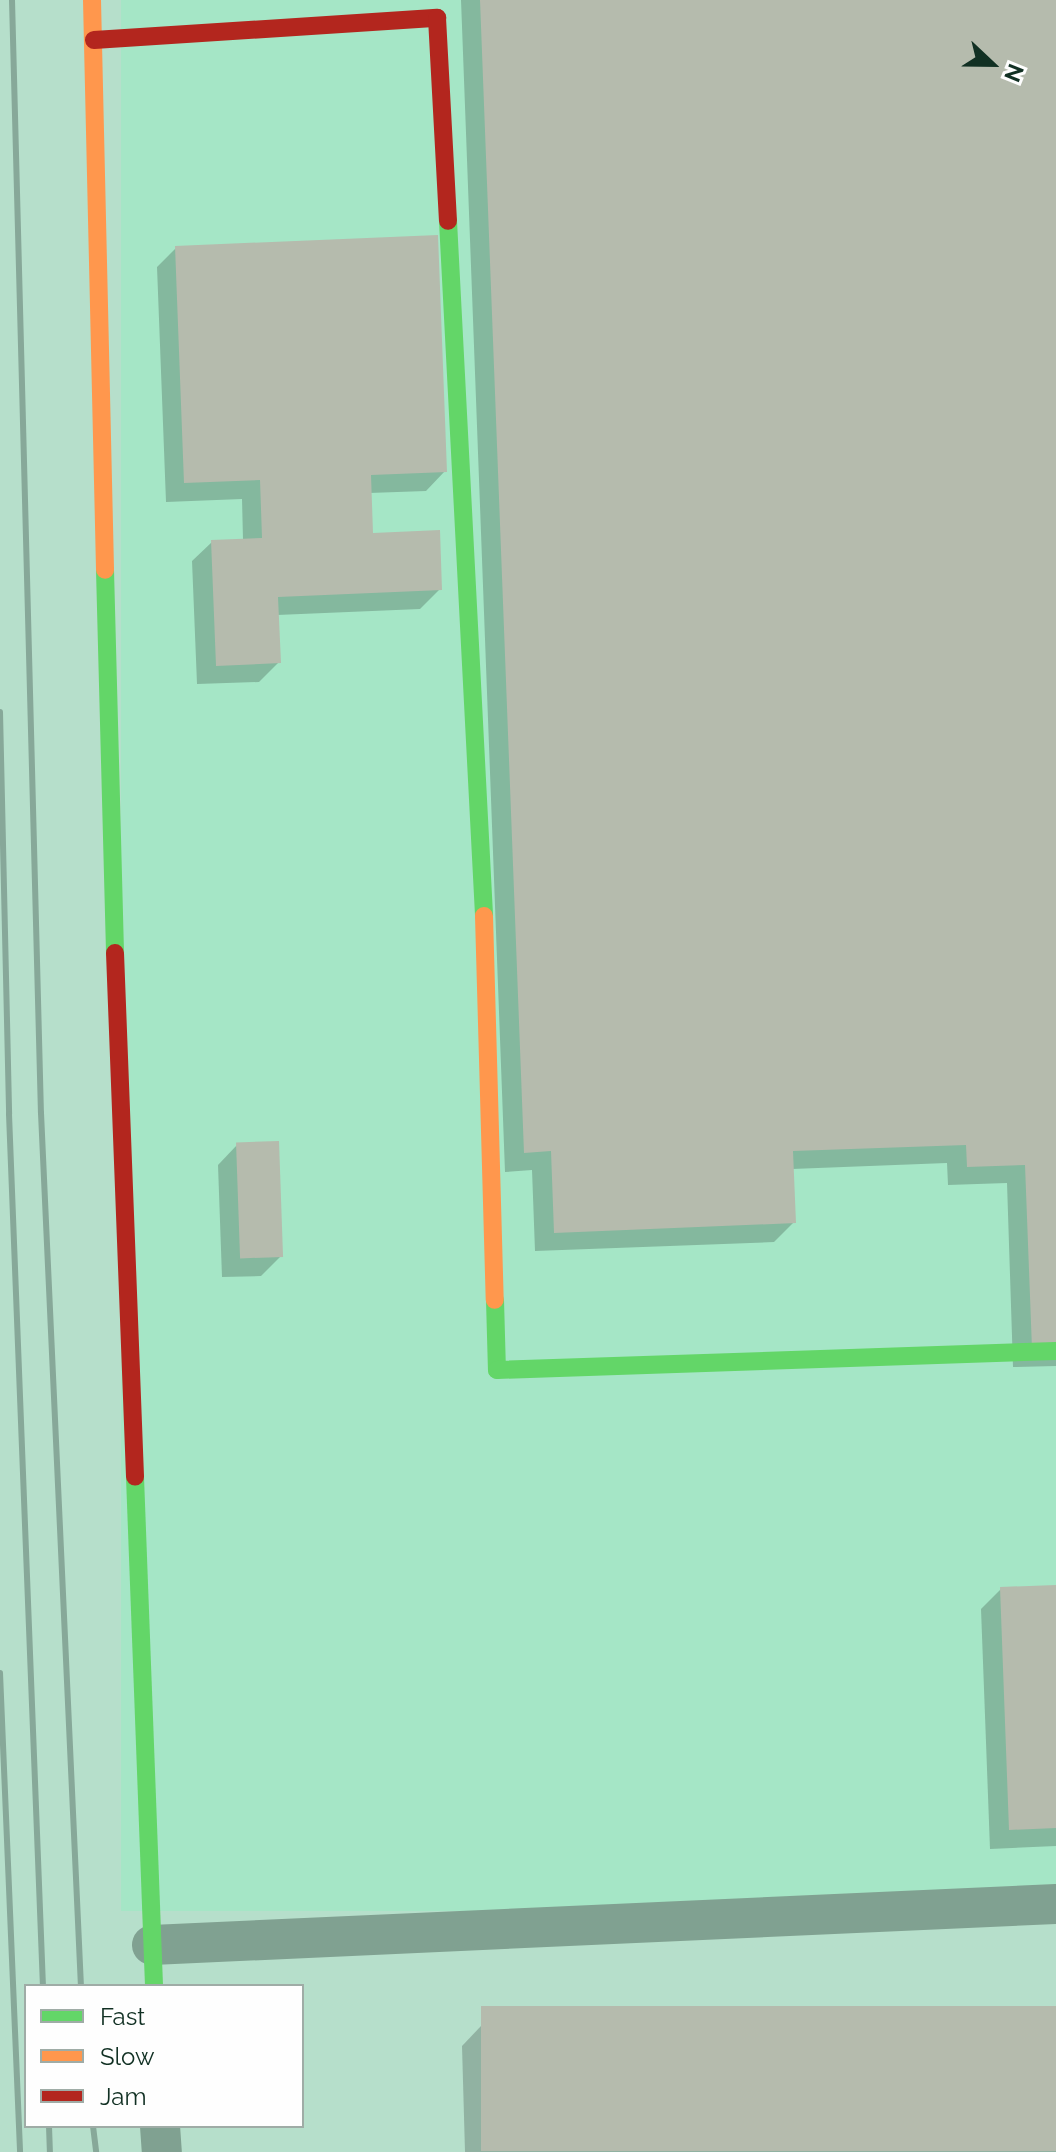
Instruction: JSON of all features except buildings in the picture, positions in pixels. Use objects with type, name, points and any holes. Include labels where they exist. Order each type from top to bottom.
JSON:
[{"type":"street","points":[[92,0],[115,950],[154,1984]]},
{"type":"street","points":[[94,40],[437,18],[481,814],[497,1370],[1056,1351]]},
{"type":"street","points":[[152,1945],[1056,1904]]},
{"type":"street","points":[[160,2128],[162,2152]]},
{"type":"shaded area","points":[[121,0],[1056,0],[1056,1911],[121,1911]]},
{"type":"railway","points":[[12,0],[41,1113],[81,1984]]},
{"type":"railway","points":[[0,712],[9,1114],[43,1984]]},
{"type":"railway","points":[[0,1673],[20,2152]]},
{"type":"railway","points":[[49,2128],[50,2152]]},
{"type":"railway","points":[[93,2128],[96,2152]]},
{"type":"traffic: fast","points":[[448,221],[484,916]]},
{"type":"traffic: fast","points":[[105,570],[115,953]]},
{"type":"traffic: fast","points":[[495,1300],[497,1370],[1056,1351]]},
{"type":"traffic: fast","points":[[135,1477],[154,1984]]},
{"type":"traffic: slow","points":[[92,0],[105,570]]},
{"type":"traffic: slow","points":[[484,916],[495,1300]]},
{"type":"traffic: jam","points":[[94,40],[437,18],[448,221]]},
{"type":"traffic: jam","points":[[115,953],[135,1477]]}]
